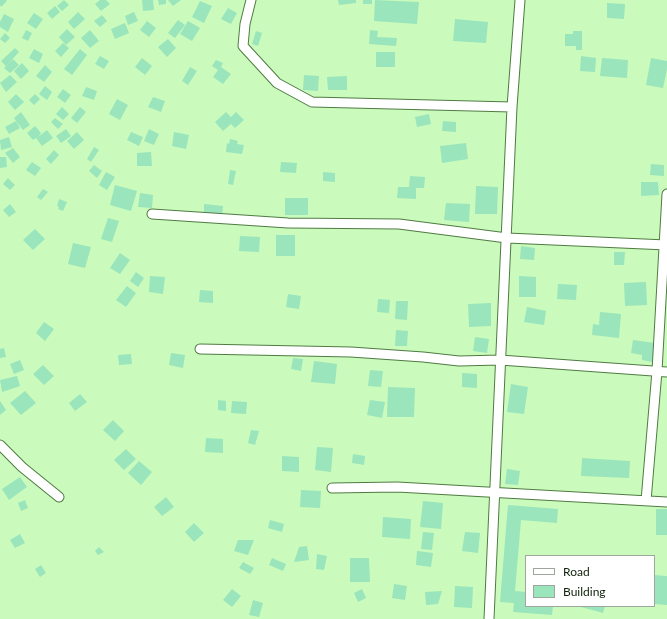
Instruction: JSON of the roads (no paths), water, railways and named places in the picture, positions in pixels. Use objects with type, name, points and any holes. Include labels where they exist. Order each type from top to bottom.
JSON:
[{"type":"street","points":[[251,0],[245,24],[243,46],[277,83],[312,102],[512,107]]},
{"type":"street","points":[[489,619],[512,107],[520,0]]},
{"type":"street","points":[[646,502],[666,245],[667,194]]},
{"type":"street","points":[[152,214],[288,223],[399,224],[506,238],[666,245]]},
{"type":"street","points":[[200,348],[351,352],[459,361],[500,360],[667,372]]},
{"type":"street","points":[[0,446],[22,467],[59,497]]},
{"type":"street","points":[[332,488],[397,487],[667,502]]}]
